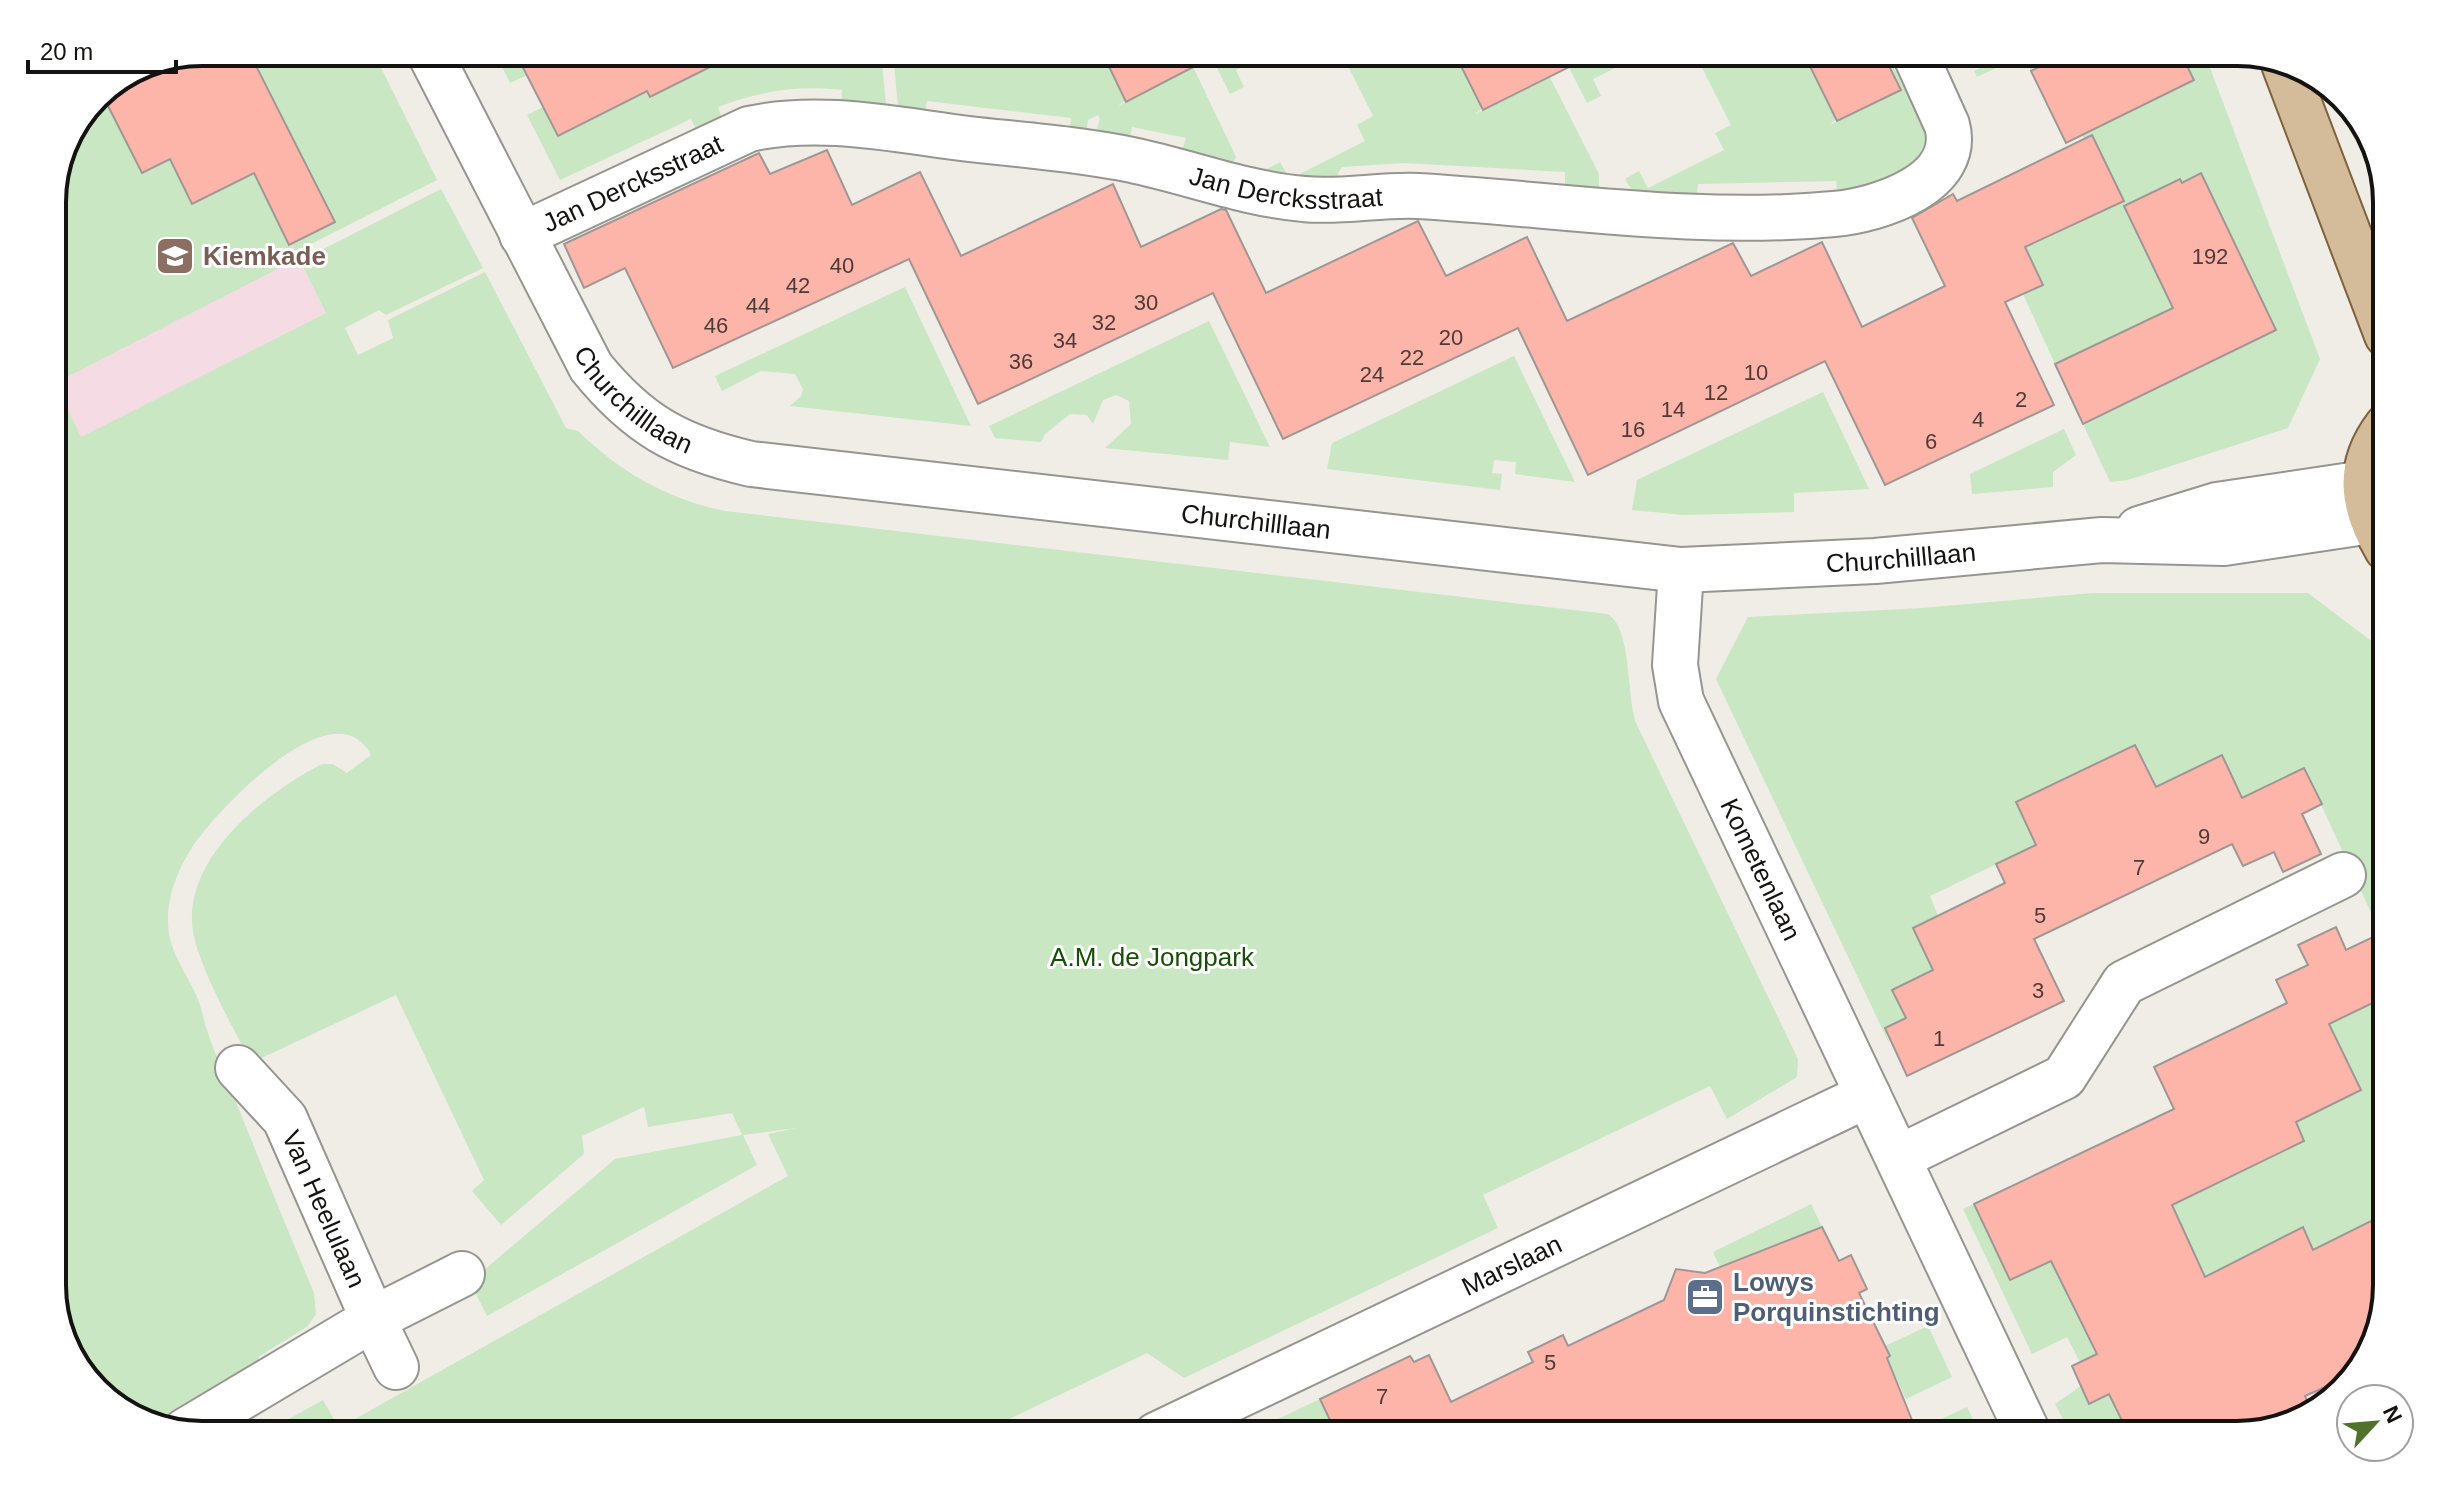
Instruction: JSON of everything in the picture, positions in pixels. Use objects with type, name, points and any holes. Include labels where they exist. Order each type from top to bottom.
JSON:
[{"type":"main road","points":[[2289,76],[2373,298]]},
{"type":"main road","points":[[2373,450],[2373,497]]},
{"type":"street","name":"Churchilllaan","points":[[436,66],[568,327],[612,394],[646,424],[686,446],[724,458],[751,464],[1681,570],[1875,561],[2102,540],[2217,505],[2373,518]]},
{"type":"street","name":"Jan Dercksstraat","points":[[522,235],[749,129],[784,121],[829,123],[1085,153],[1131,160],[1268,195],[1304,199],[1341,201],[1413,195],[1733,218],[1835,214],[1864,209],[1895,198],[1928,180],[1946,161],[1951,137],[1920,66]]},
{"type":"street","name":"Kometenlaan","points":[[1681,570],[1675,665],[1681,701],[2022,1421]]},
{"type":"street","points":[[1898,1158],[2064,1077],[2124,983],[2343,875]]},
{"type":"street","name":"Van Heelulaan","points":[[238,1068],[285,1119],[396,1367]]},
{"type":"street","name":"Marslaan","points":[[1185,1421],[1868,1095]]},
{"type":"street","name":"Van Heelulaan","points":[[202,1421],[373,1319],[462,1274]]},
{"type":"shaded area","name":"Kiemkade","points":[[202,66],[380,66],[437,180],[295,252],[326,313],[66,445],[66,193],[76,150],[89,126],[106,106],[126,89],[150,76],[175,69]]},
{"type":"green space","points":[[256,66],[380,66],[437,180],[295,252],[292,244],[335,222]]},
{"type":"green space","points":[[502,66],[523,66],[527,75],[510,83]]},
{"type":"green space","points":[[712,66],[882,66],[887,116],[841,111],[842,90],[810,88],[764,93],[718,107],[725,126],[700,138],[691,119],[560,180],[527,115],[543,107],[643,84],[651,97]]},
{"type":"green space","points":[[894,66],[1109,66],[1125,100],[1118,106],[1193,66],[1236,157],[1232,164],[1180,157],[1186,138],[1132,127],[1128,146],[1093,142],[1100,119],[1098,115],[1088,120],[1085,141],[1068,139],[1071,118],[927,101],[923,121],[899,118]]},
{"type":"green space","points":[[1216,66],[1244,66],[1236,70],[1244,87],[1230,94]]},
{"type":"green space","points":[[1348,66],[1461,66],[1482,108],[1475,114],[1546,79],[1542,66],[1544,66],[1599,174],[1599,187],[1565,193],[1565,172],[1404,163],[1342,167],[1338,173],[1339,188],[1271,176],[1267,169],[1280,162],[1290,179],[1365,141],[1357,125],[1373,116]]},
{"type":"green space","points":[[1568,66],[1619,66],[1593,79],[1601,96],[1587,103]]},
{"type":"green space","points":[[1701,66],[1810,66],[1836,119],[1830,125],[1900,90],[1889,66],[1893,66],[1934,148],[1927,160],[1838,201],[1836,181],[1698,184],[1696,204],[1634,194],[1625,179],[1639,171],[1648,188],[1724,150],[1715,133],[1731,125]]},
{"type":"green space","points":[[1984,66],[2000,66],[1977,77],[1974,71]]},
{"type":"green space","points":[[2048,66],[2209,66],[2320,359],[2288,428],[2128,480],[2110,482],[2083,424],[2137,398],[2108,339],[2055,364],[2023,294],[2043,285],[2026,248],[2072,225],[2092,135],[2084,139]]},
{"type":"green space","name":"A.M. de Jongpark","points":[[107,105],[141,173],[170,159],[254,173],[297,259],[66,377],[66,193],[76,150],[89,126]]},
{"type":"green space","name":"A.M. de Jongpark","points":[[441,189],[483,268],[386,315],[379,310],[345,328],[358,355],[393,338],[388,320],[485,272],[566,428],[578,431],[611,459],[646,482],[683,499],[725,511],[1608,614],[1616,622],[1625,647],[1636,723],[1798,1059],[1797,1077],[1727,1119],[1710,1086],[1483,1195],[1498,1228],[1184,1378],[1147,1353],[1005,1421],[351,1421],[788,1176],[768,1134],[796,1128],[743,1135],[757,1165],[487,1316],[470,1282],[615,1159],[742,1135],[732,1113],[648,1127],[644,1107],[582,1136],[584,1154],[501,1225],[472,1191],[484,1180],[396,995],[251,1063],[200,956],[192,923],[194,898],[203,873],[217,850],[256,808],[322,764],[333,764],[347,773],[371,755],[354,737],[332,734],[306,743],[278,760],[227,805],[184,861],[172,890],[168,911],[172,946],[199,1001],[213,1047],[314,1293],[316,1314],[307,1327],[258,1357],[261,1364],[172,1417],[166,1416],[134,1403],[100,1375],[80,1345],[69,1312],[66,1294],[66,406],[81,437],[326,313],[300,261]]},
{"type":"green space","points":[[905,287],[971,426],[790,406],[801,396],[803,389],[795,374],[761,371],[722,391],[715,376]]},
{"type":"green space","points":[[1209,321],[1270,447],[1230,442],[1228,460],[1105,448],[1131,424],[1129,401],[1116,395],[1103,400],[1093,424],[1087,415],[1070,414],[1045,434],[1041,442],[995,438],[989,426]]},
{"type":"green space","points":[[1514,356],[1575,482],[1515,474],[1516,462],[1494,460],[1492,473],[1502,474],[1500,490],[1327,469],[1332,443]]},
{"type":"green space","points":[[1823,392],[1869,489],[1794,493],[1794,512],[1684,515],[1632,510],[1637,480]]},
{"type":"green space","points":[[2064,429],[2076,455],[2053,472],[2053,487],[1972,494],[1970,474]]},
{"type":"green space","points":[[2093,593],[2308,593],[2373,642],[2373,917],[2304,768],[2242,798],[2222,756],[2156,787],[2135,745],[2016,802],[2036,845],[1930,896],[1938,916],[1913,928],[1933,970],[1892,990],[1906,1018],[1885,1028],[1890,1045],[1716,679],[1748,617],[1922,608]]},
{"type":"green space","points":[[2373,1003],[2373,1258],[2323,1271],[2303,1228],[2254,1303],[2080,1362],[2067,1337],[2032,1354],[1963,1209],[1974,1204],[2010,1280],[2051,1261],[2191,1247],[2172,1205],[2304,1141],[2284,1098],[2336,1102],[2361,1090],[2329,1024]]},
{"type":"green space","points":[[1811,1204],[1822,1227],[1720,1267],[1713,1252]]},
{"type":"green space","points":[[1928,1326],[1952,1377],[1906,1399],[1887,1358],[1890,1356],[1885,1346]]},
{"type":"green space","points":[[2081,1386],[2089,1404],[2109,1394],[2122,1421],[2064,1421],[2055,1404]]},
{"type":"green space","points":[[1320,1399],[1330,1421],[1274,1421]]},
{"type":"green space","name":"A.M. de Jongpark","points":[[323,1400],[335,1421],[285,1421]]},
{"type":"green space","points":[[1967,1407],[1974,1421],[1937,1421]]},
{"type":"building","points":[[256,66],[335,222],[289,245],[254,173],[192,204],[170,159],[142,173],[107,105],[126,89],[150,76],[175,69]]},
{"type":"building","points":[[522,66],[712,66],[650,97],[647,91],[558,136]]},
{"type":"building","points":[[1109,66],[1195,66],[1126,102]]},
{"type":"building","points":[[1461,66],[1571,66],[1483,110]]},
{"type":"building","points":[[1810,66],[1889,66],[1901,90],[1837,121]]},
{"type":"building","points":[[2041,66],[2187,66],[2194,80],[2066,143],[2031,71]]},
{"type":"building","points":[[2092,135],[2124,201],[2025,247],[2043,285],[2005,302],[2054,405],[1885,485],[1825,361],[1588,475],[1518,328],[1283,439],[1213,293],[978,404],[909,259],[673,368],[625,268],[584,288],[564,244],[759,153],[770,174],[827,150],[852,205],[920,172],[961,256],[1113,184],[1141,247],[1221,209],[1226,210],[1266,293],[1418,221],[1446,276],[1527,237],[1567,321],[1733,243],[1751,276],[1822,242],[1862,327],[1945,286],[1912,218],[1953,194],[1957,201]]},
{"type":"building","points":[[2201,173],[2276,330],[2083,424],[2055,364],[2173,308],[2124,206],[2180,179],[2182,183]]},
{"type":"building","points":[[2135,745],[2156,787],[2222,755],[2242,798],[2304,768],[2322,804],[2302,814],[2321,854],[2283,872],[2274,852],[2243,866],[2232,844],[2034,939],[2064,1001],[1907,1076],[1885,1028],[1906,1018],[1892,990],[1933,970],[1913,928],[2005,883],[1996,864],[2036,845],[2016,802]]},
{"type":"building","points":[[2336,927],[2346,950],[2373,937],[2373,1003],[2329,1024],[2361,1090],[2296,1122],[2304,1141],[2172,1205],[2205,1277],[2303,1227],[2313,1250],[2371,1221],[2372,1303],[2363,1337],[2345,1368],[2333,1381],[2305,1396],[2307,1401],[2289,1411],[2255,1420],[2122,1421],[2109,1394],[2089,1404],[2072,1366],[2097,1354],[2051,1261],[2010,1280],[1974,1204],[2174,1109],[2154,1067],[2287,1003],[2276,980],[2308,965],[2298,945]]},
{"type":"building","points":[[1822,1227],[1839,1261],[1851,1255],[1867,1289],[1859,1293],[1890,1356],[1887,1358],[1912,1421],[1330,1421],[1320,1399],[1410,1356],[1414,1362],[1429,1355],[1451,1402],[1533,1362],[1528,1352],[1563,1335],[1568,1346],[1664,1300],[1676,1269],[1705,1273]]},
{"type":"place","name":"Kiemkade","points":[[175,256]]},
{"type":"place","name":"Lowys Porquinstichting","points":[[1705,1297]]}]
